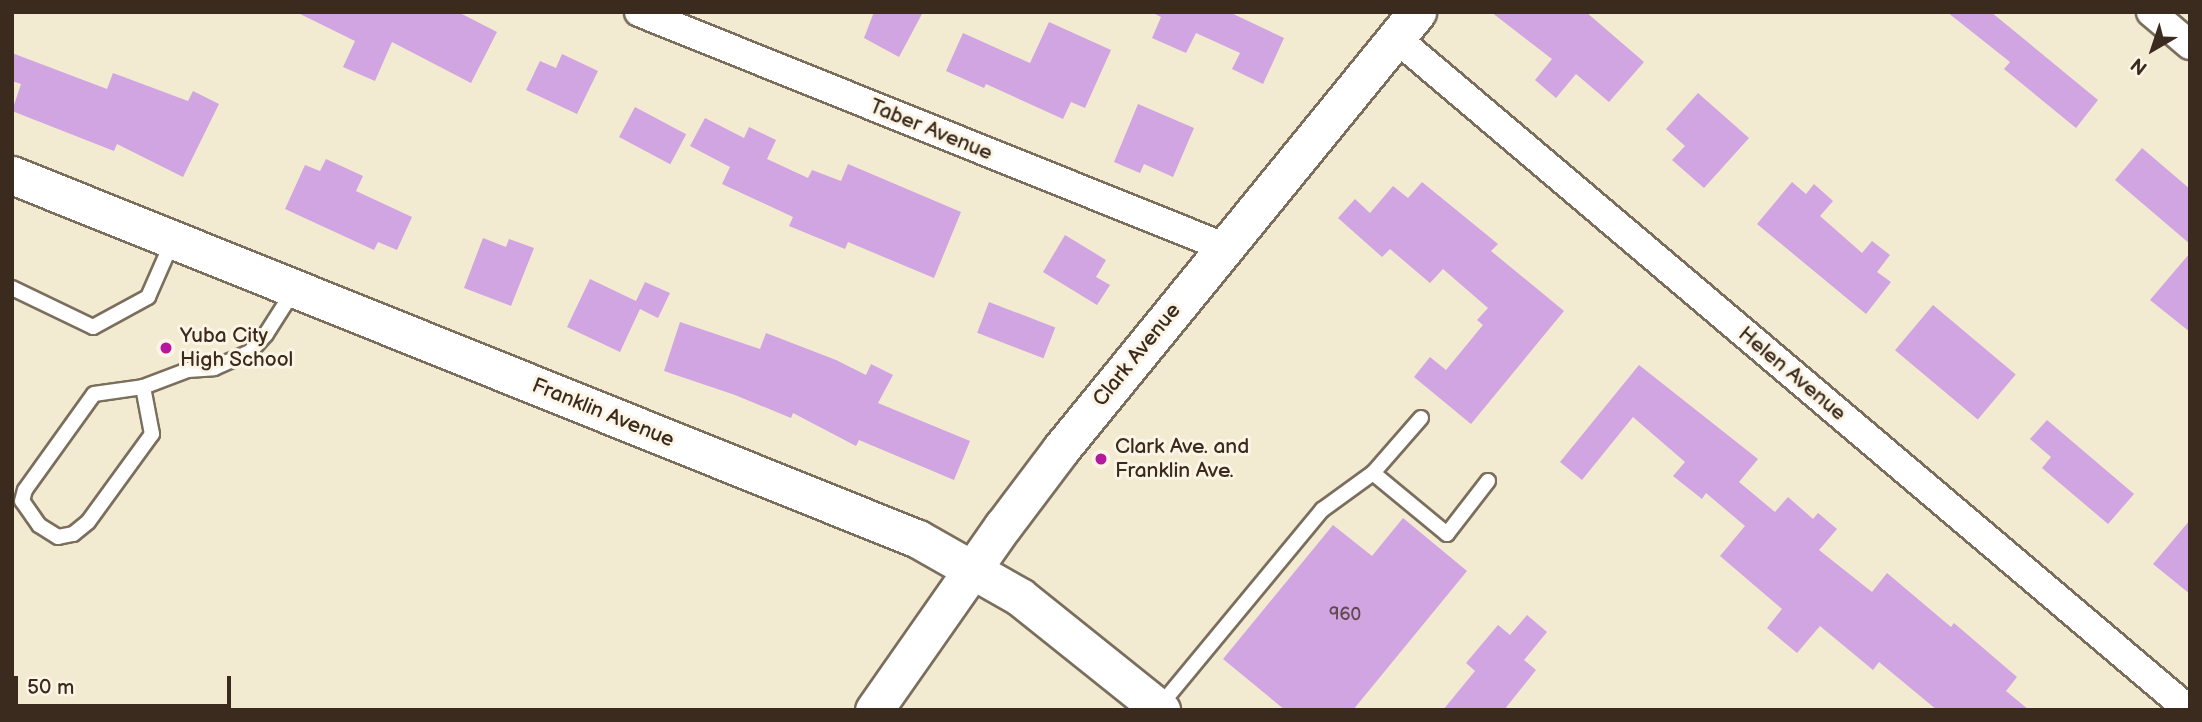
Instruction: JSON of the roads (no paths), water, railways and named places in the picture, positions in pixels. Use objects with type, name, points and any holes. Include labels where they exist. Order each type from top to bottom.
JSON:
[{"type":"street","name":"Taber Avenue","points":[[639,12],[1224,247]]},
{"type":"street","points":[[2151,12],[2190,45]]},
{"type":"street","name":"Clark Avenue","points":[[874,710],[1061,449],[1406,25]]},
{"type":"street","name":"Helen Avenue","points":[[1406,25],[2189,710]]},
{"type":"street","name":"Franklin Avenue","points":[[12,175],[918,539],[974,569],[1046,616],[1159,709]]},
{"type":"lane","points":[[12,288],[93,327],[148,297],[173,240]]},
{"type":"lane","points":[[143,387],[152,434],[81,530],[58,537],[29,513],[22,501],[25,490],[94,394],[143,387],[188,370],[214,368],[250,352],[266,334],[295,289]]},
{"type":"lane","points":[[1159,709],[1322,510],[1373,473],[1421,418]]},
{"type":"lane","points":[[1373,473],[1447,534],[1488,481]]},
{"type":"place","name":"Yuba City High School","points":[[166,348]]},
{"type":"place","name":"Clark Ave. and Franklin Ave.","points":[[1101,459]]}]
